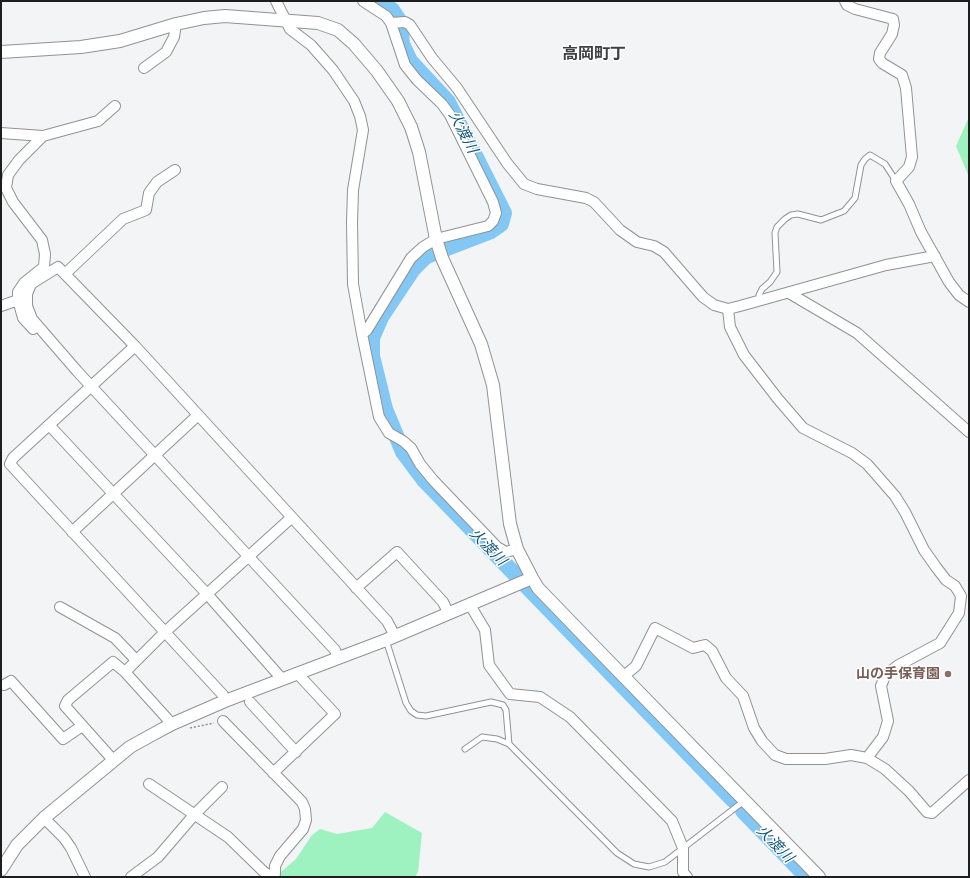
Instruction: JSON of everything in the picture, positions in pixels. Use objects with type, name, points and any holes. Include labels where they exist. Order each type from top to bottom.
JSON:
[{"type":"street","points":[[276,1],[290,29],[311,45],[333,70],[354,101],[360,116],[363,130],[353,190],[353,284],[380,418],[389,433],[393,437],[403,441],[410,448],[420,464],[433,480],[497,547],[506,552],[517,549]]},
{"type":"street","points":[[363,1],[396,22],[410,25],[432,58],[457,88],[507,163],[524,184],[537,189],[586,198],[594,202],[620,230],[637,242],[654,246],[664,252],[703,297],[714,305],[728,309],[886,265],[935,256]]},
{"type":"street","points":[[845,1],[847,5],[855,9],[893,19],[894,25],[892,34],[880,53],[879,59],[882,63],[902,75],[906,88],[912,157],[909,167],[896,181],[909,204],[921,232],[949,282],[959,295],[969,302]]},
{"type":"street","points":[[1,52],[81,47],[120,41],[176,24],[204,18],[225,16],[318,23],[338,30],[354,44],[377,71],[398,101],[411,127],[419,152],[436,240],[445,264],[481,344],[493,385],[510,524],[526,581],[538,588],[819,877]]},
{"type":"street","points":[[362,334],[367,330],[411,258],[422,246],[436,240],[488,226],[493,221],[496,213],[493,202],[450,115],[442,104],[417,80],[405,65],[396,22]]},
{"type":"street","points":[[144,68],[166,52],[174,36],[176,24]]},
{"type":"street","points":[[1,133],[43,136],[98,121],[115,106]]},
{"type":"street","points":[[43,136],[15,165],[8,175],[6,188],[13,202],[42,240],[45,254],[44,267],[24,283],[18,292],[18,300],[23,318],[67,367],[77,371]]},
{"type":"street","points":[[65,274],[123,219],[146,210],[149,193],[157,182],[175,170]]},
{"type":"street","points":[[338,658],[335,650],[156,455],[91,387],[32,319],[27,306],[26,294],[31,284],[58,266],[135,346],[197,416],[387,621],[390,638]]},
{"type":"street","points":[[789,293],[857,333],[969,432]]},
{"type":"street","points":[[1,306],[18,300]]},
{"type":"street","points":[[728,309],[730,327],[744,355],[778,399],[803,428],[852,453],[867,464],[895,496],[905,512],[924,550],[946,580],[955,586],[961,596],[959,612],[940,643],[897,666],[885,676],[881,686],[888,721],[883,737],[867,758]]},
{"type":"street","points":[[135,346],[14,458],[10,464],[223,695],[225,701]]},
{"type":"street","points":[[72,532],[197,416]]},
{"type":"street","points":[[50,426],[208,595],[282,679]]},
{"type":"street","points":[[125,672],[165,632],[208,595],[248,556],[291,518]]},
{"type":"street","points":[[356,588],[397,552],[443,602],[449,614]]},
{"type":"street","points":[[1,870],[17,845],[44,818],[130,747],[174,723],[225,701],[390,638],[526,581]]},
{"type":"street","points":[[470,605],[485,630],[489,665],[510,694],[540,697],[570,717],[672,821],[683,848],[683,872],[687,877]]},
{"type":"street","points":[[60,608],[115,638],[136,660]]},
{"type":"street","points":[[624,676],[636,666],[655,628],[693,648],[705,644],[712,651],[726,678],[743,696],[754,728],[762,741],[774,755],[786,759],[825,759],[851,755],[867,758],[884,769],[899,782],[927,812],[932,812],[969,780]]},
{"type":"street","points":[[114,761],[65,706],[68,700],[113,662],[125,672],[174,723]]},
{"type":"street","points":[[273,773],[335,714],[297,673]]},
{"type":"street","points":[[4,685],[11,681],[64,739],[82,726]]},
{"type":"street","points":[[250,702],[296,752]]},
{"type":"street","points":[[148,784],[228,837],[264,872],[269,875],[275,874],[280,856],[303,829],[306,820],[305,809],[302,802],[223,721]]},
{"type":"street","points":[[131,877],[158,857],[194,815],[222,787]]},
{"type":"street","points":[[44,818],[64,838],[71,848],[85,877]]},
{"type":"lane","points":[[759,301],[759,294],[762,289],[770,282],[777,272],[775,233],[777,227],[785,219],[791,215],[798,214],[821,220],[844,211],[856,198],[861,165],[870,155],[885,164],[896,181]]},
{"type":"lane","points":[[390,638],[406,703],[411,711],[418,715],[426,716],[497,702],[503,705],[506,710],[509,744]]},
{"type":"lane","points":[[464,749],[482,737],[497,739],[509,744],[617,853],[634,864],[649,867],[665,862],[745,801]]},
{"type":"path","points":[[174,723],[191,729],[223,721]]},
{"type":"green space","points":[[969,117],[969,177],[956,146]]},
{"type":"green space","points":[[385,812],[422,833],[418,872],[415,877],[279,877],[281,872],[296,859],[312,835],[320,829],[337,834],[372,828]]},
{"type":"waterway","name":"火渡川","points":[[378,1],[392,10],[400,22],[402,44],[410,61],[448,102],[504,213],[501,224],[491,231],[447,248]]},
{"type":"waterway","name":"火渡川","points":[[432,254],[425,257],[413,269],[381,317],[372,338],[372,356],[385,409],[403,452],[424,480],[733,800]]},
{"type":"waterway","name":"火渡川","points":[[743,811],[807,877]]},
{"type":"place","name":"山の手保育園","points":[[948,674]]},
{"type":"district","name":"高岡町丁","points":[[594,54]]}]
